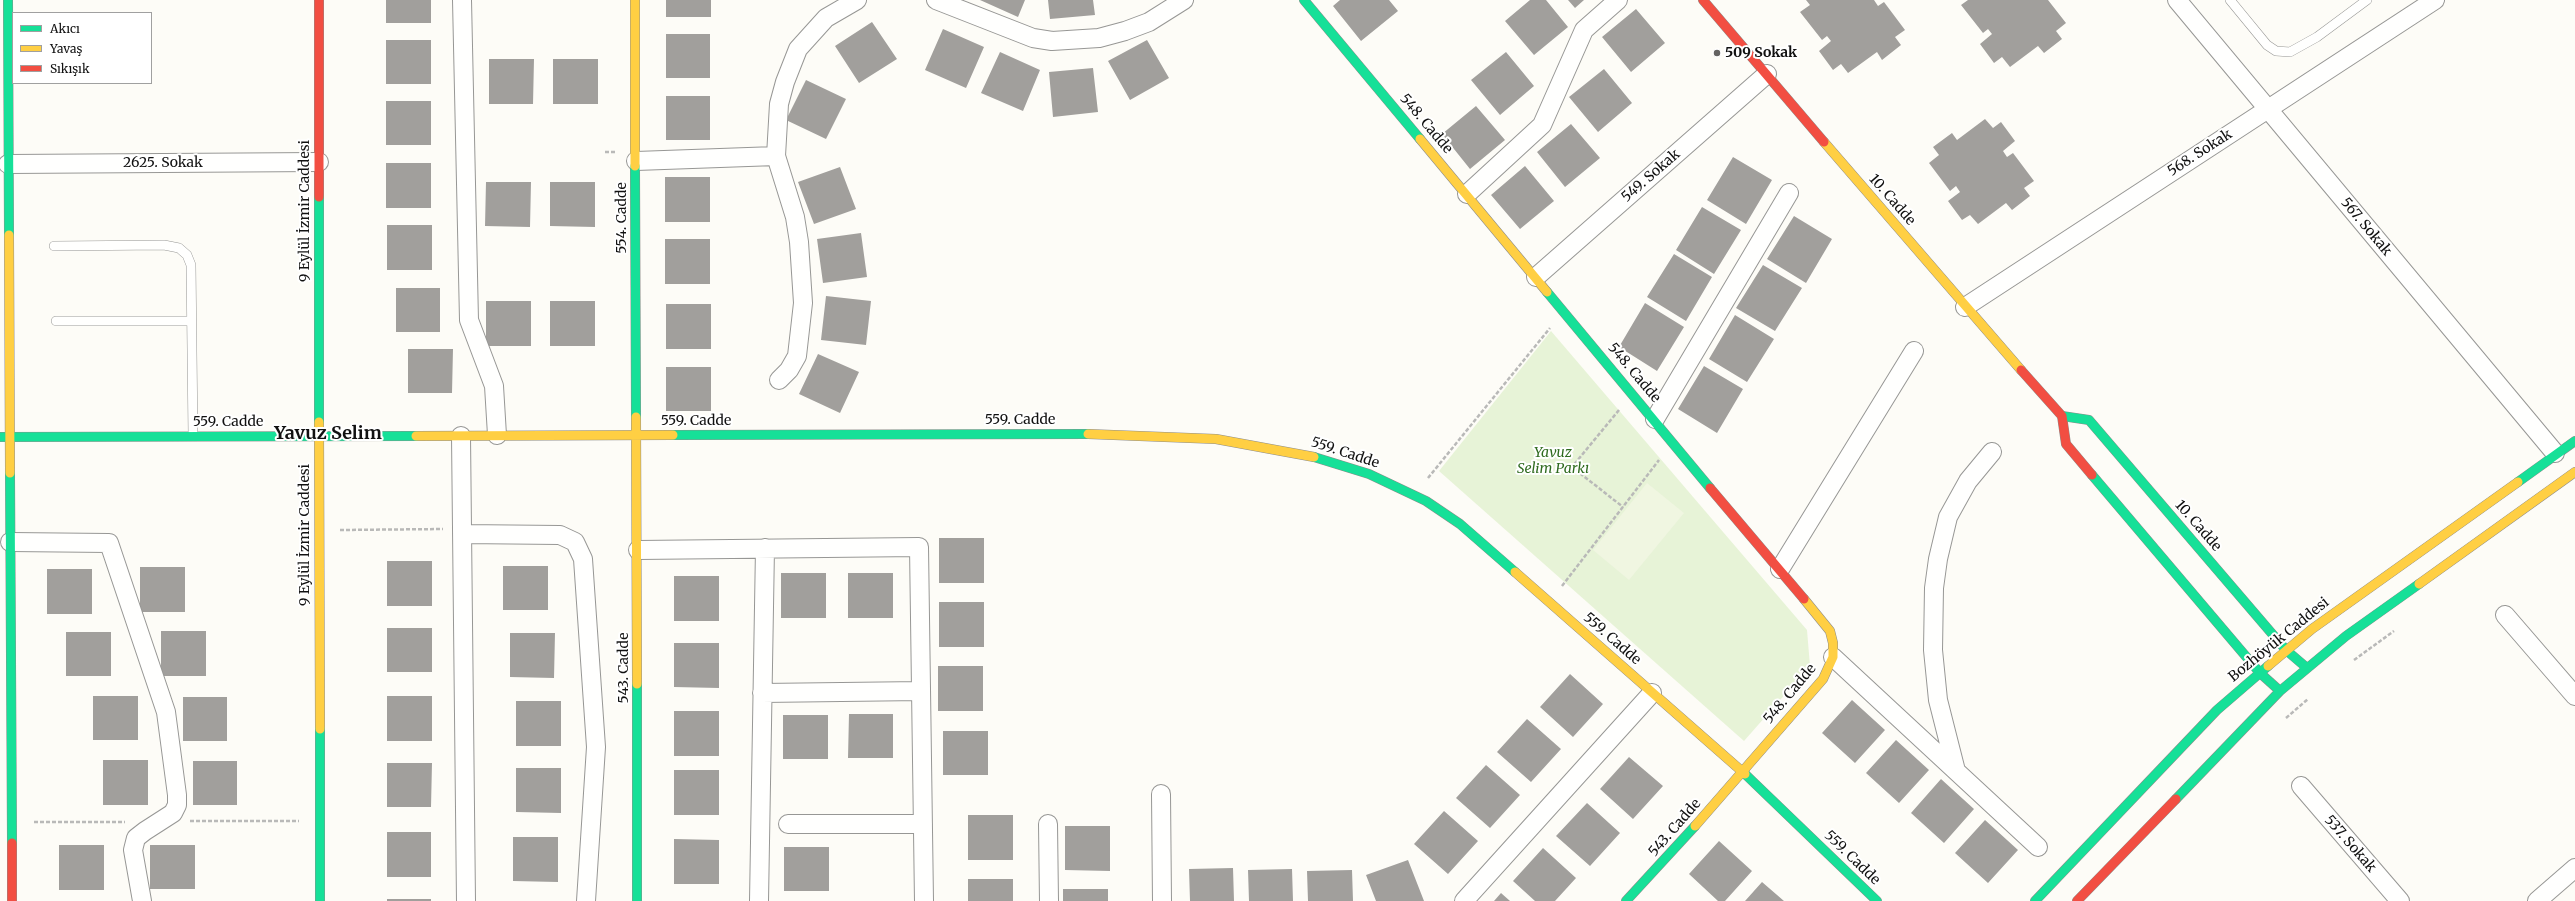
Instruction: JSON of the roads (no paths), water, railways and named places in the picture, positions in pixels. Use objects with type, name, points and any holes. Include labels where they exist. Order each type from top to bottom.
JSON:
[{"type":"street","name":"9 Eylül İzmir Caddesi","points":[[319,0],[320,901]]},
{"type":"street","points":[[462,0],[469,320],[494,386],[497,435]]},
{"type":"street","name":"554. Cadde","points":[[635,0],[638,435]]},
{"type":"street","points":[[779,380],[790,370],[797,356],[803,303],[800,242],[795,217],[776,156],[779,104],[785,82],[798,49],[826,18],[857,0]]},
{"type":"street","points":[[936,0],[1033,38],[1052,41],[1099,38],[1125,31],[1149,22],[1184,0]]},
{"type":"street","name":"548. Cadde","points":[[1304,0],[1655,419],[1830,631],[1833,643],[1833,657],[1823,679],[1743,772]]},
{"type":"street","points":[[1467,194],[1542,125],[1584,30],[1618,0]]},
{"type":"street","name":"567. Sokak","points":[[2177,0],[2267,110],[2555,453]]},
{"type":"street","name":"568. Sokak","points":[[1965,307],[2435,0]]},
{"type":"street","name":"10. Cadde","points":[[1708,2],[1767,74],[1965,307],[2062,416],[2089,420],[2286,650],[2307,668]]},
{"type":"street","points":[[5,4],[8,164],[5,437],[10,542],[12,901]]},
{"type":"street","name":"549. Sokak","points":[[1536,277],[1767,74]]},
{"type":"street","points":[[636,161],[776,156]]},
{"type":"street","name":"2625. Sokak","points":[[8,164],[319,162]]},
{"type":"street","points":[[1655,419],[1789,193]]},
{"type":"street","points":[[1780,569],[1914,352]]},
{"type":"street","points":[[2062,416],[2066,444],[2260,673],[2280,691]]},
{"type":"street","name":"543. Cadde","points":[[637,901],[638,435]]},
{"type":"street","name":"559. Cadde","points":[[5,437],[1172,435],[1261,445],[1303,454],[1369,474],[1414,494],[1460,524],[1743,772],[1877,901]]},
{"type":"street","points":[[460,436],[466,901]]},
{"type":"street","name":"Bozhöyük Caddesi","points":[[2035,901],[2217,710],[2286,650],[2312,629],[2555,453],[2575,441]]},
{"type":"street","points":[[1956,771],[1938,700],[1932,619],[1934,588],[1938,559],[1948,517],[1968,481],[1992,452]]},
{"type":"street","points":[[2077,901],[2280,691],[2346,636],[2575,472]]},
{"type":"street","points":[[462,531],[560,535],[575,542],[583,559],[596,747],[586,901]]},
{"type":"street","points":[[10,542],[109,543],[166,712],[177,795],[177,805],[173,813],[136,838],[134,850],[142,901]]},
{"type":"street","points":[[638,550],[919,547],[924,901]]},
{"type":"street","points":[[759,901],[765,548]]},
{"type":"street","points":[[2505,615],[2575,696]]},
{"type":"street","points":[[1833,657],[2038,847]]},
{"type":"street","points":[[762,693],[921,691]]},
{"type":"street","points":[[1464,901],[1652,693]]},
{"type":"street","name":"543. Cadde","points":[[1626,901],[1664,862],[1743,772]]},
{"type":"street","name":"537. Sokak","points":[[2301,786],[2400,901]]},
{"type":"street","points":[[1161,794],[1162,901]]},
{"type":"street","points":[[788,824],[923,824]]},
{"type":"street","points":[[1048,824],[1048,901]]},
{"type":"street","points":[[2537,901],[2575,868]]},
{"type":"lane","points":[[2230,0],[2268,45],[2276,51],[2290,52],[2317,37],[2367,0]]},
{"type":"lane","points":[[54,246],[164,245],[178,248],[187,255],[191,265],[193,436]]},
{"type":"lane","points":[[56,322],[191,322]]},
{"type":"place","name":"509 Sokak","points":[[1717,53]]},
{"type":"district","name":"Yavuz Selim","points":[[328,434]]},
{"type":"park label","name":"Yavuz Selim Parkı","points":[[1553,462]]}]
